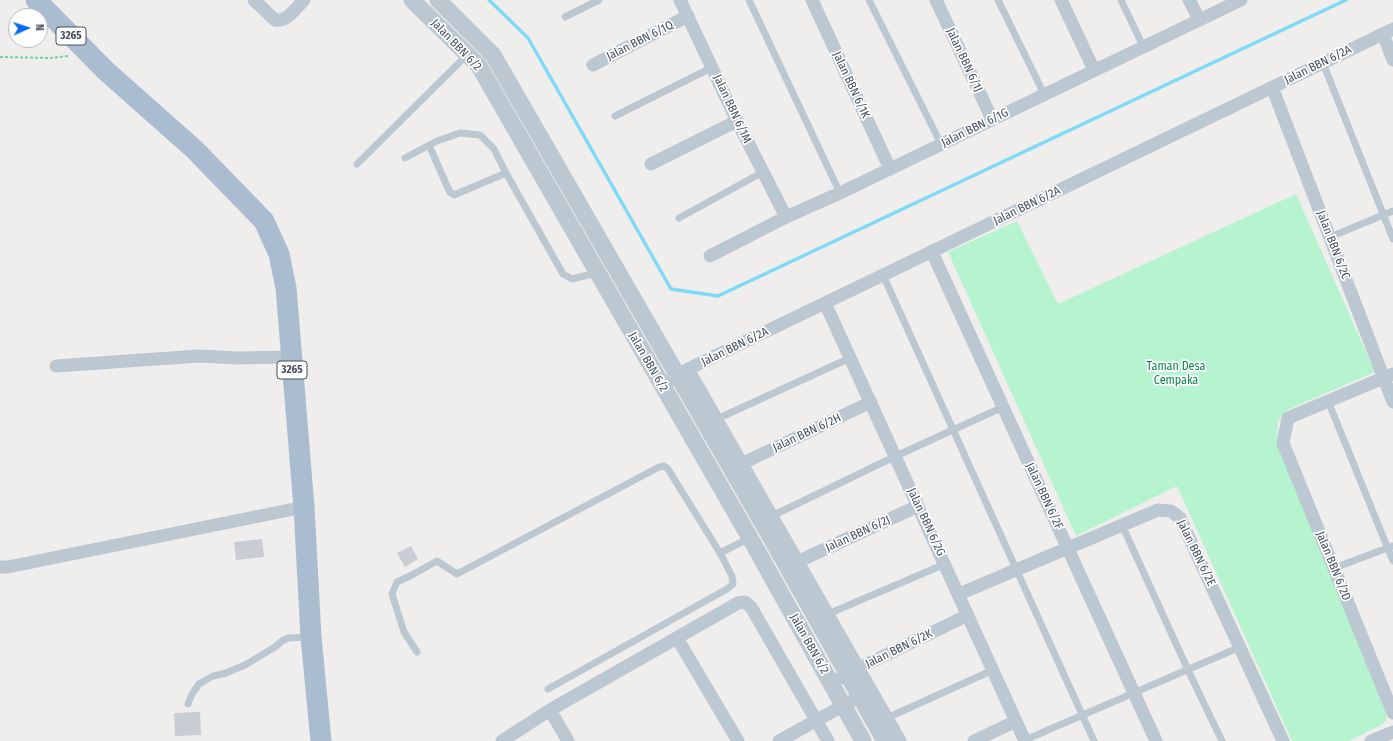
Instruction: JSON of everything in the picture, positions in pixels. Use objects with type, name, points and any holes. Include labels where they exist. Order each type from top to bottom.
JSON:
[{"type":"main road","name":"3265","points":[[36,0],[106,71],[194,149],[264,221],[280,254],[286,288],[304,507],[311,637],[321,741]]},
{"type":"street","points":[[254,0],[275,20],[280,21],[285,19],[304,0]]},
{"type":"street","name":"Jalan BBN 6/2","points":[[412,0],[479,66],[750,538],[863,741]]},
{"type":"street","name":"Jalan BBN 6/2","points":[[438,0],[493,55],[683,373],[766,529],[853,671],[859,697],[884,741]]},
{"type":"street","name":"Jalan BBN 6/1M","points":[[680,0],[737,121],[786,217]]},
{"type":"street","name":"Jalan BBN 6/1K","points":[[812,0],[890,169]]},
{"type":"street","name":"Jalan BBN 6/1J","points":[[936,0],[992,120]]},
{"type":"street","points":[[1061,0],[1094,70]]},
{"type":"street","points":[[1190,0],[1199,20]]},
{"type":"street","name":"Jalan BBN 6/1G","points":[[710,256],[786,217],[840,193],[1240,0]]},
{"type":"street","name":"Jalan BBN 6/1Q","points":[[593,65],[688,16]]},
{"type":"street","points":[[1388,32],[1393,60]]},
{"type":"street","name":"Jalan BBN 6/2A","points":[[662,385],[683,373],[825,303],[1388,32]]},
{"type":"street","name":"Jalan BBN 6/2C","points":[[1272,87],[1330,237],[1388,376],[1393,402]]},
{"type":"street","points":[[651,164],[737,121]]},
{"type":"street","name":"Jalan BBN 6/2F","points":[[932,252],[1156,741]]},
{"type":"street","name":"Jalan BBN 6/2G","points":[[825,303],[1025,741]]},
{"type":"street","points":[[56,366],[199,356],[237,358],[291,357]]},
{"type":"street","points":[[683,373],[717,419],[828,614],[853,671],[887,718],[900,741]]},
{"type":"street","points":[[1328,401],[1388,376]]},
{"type":"street","name":"Jalan BBN 6/2D","points":[[1328,401],[1288,418],[1283,442],[1393,712]]},
{"type":"street","name":"Jalan BBN 6/2H","points":[[742,463],[871,402]]},
{"type":"street","name":"Jalan BBN 6/2J","points":[[798,561],[918,506]]},
{"type":"street","points":[[0,567],[8,567],[304,507]]},
{"type":"street","name":"Jalan BBN 6/2E","points":[[959,594],[1158,510],[1171,511],[1180,518],[1283,741]]},
{"type":"street","points":[[502,741],[550,710],[738,603],[745,602],[751,607],[828,741]]},
{"type":"street","name":"Jalan BBN 6/2K","points":[[831,683],[968,615]]},
{"type":"street","points":[[677,638],[738,741]]},
{"type":"street","points":[[779,741],[859,697]]},
{"type":"street","points":[[550,710],[568,741]]},
{"type":"street","points":[[974,741],[1016,721]]},
{"type":"street","points":[[1371,741],[1393,732]]},
{"type":"lane","points":[[565,17],[599,0]]},
{"type":"lane","points":[[749,0],[840,193]]},
{"type":"lane","points":[[869,0],[941,144]]},
{"type":"lane","points":[[998,0],[1044,94]]},
{"type":"lane","points":[[1121,0],[1143,46]]},
{"type":"lane","points":[[357,164],[467,55]]},
{"type":"lane","points":[[1324,62],[1393,239]]},
{"type":"lane","points":[[615,116],[713,68]]},
{"type":"lane","points":[[405,158],[437,141],[460,133],[480,134],[494,149],[563,274],[572,279],[597,272]]},
{"type":"lane","points":[[429,145],[450,192],[454,195],[506,173]]},
{"type":"lane","points":[[679,218],[763,172]]},
{"type":"lane","points":[[1330,237],[1393,211]]},
{"type":"lane","points":[[883,275],[1094,741]]},
{"type":"lane","points":[[717,419],[850,358]]},
{"type":"lane","points":[[1328,401],[1390,547],[1393,561]]},
{"type":"lane","points":[[772,516],[896,456],[1003,407]]},
{"type":"lane","points":[[417,652],[404,632],[392,594],[397,582],[438,561],[457,574],[658,467],[664,466],[668,469],[720,553],[732,576],[733,584],[548,689]]},
{"type":"lane","points":[[1122,526],[1222,741]]},
{"type":"lane","points":[[720,553],[750,538]]},
{"type":"lane","points":[[1334,568],[1390,547]]},
{"type":"lane","points":[[828,614],[945,564]]},
{"type":"lane","points":[[188,704],[192,694],[199,684],[213,676],[226,673],[245,664],[288,638],[311,637]]},
{"type":"lane","points":[[1025,741],[1240,647]]},
{"type":"lane","points":[[887,718],[993,670]]},
{"type":"path","points":[[0,57],[52,58],[68,56],[83,49]]},
{"type":"green space","name":"Taman Desa Cempaka","points":[[1296,194],[1375,372],[1287,410],[1278,421],[1277,439],[1386,713],[1386,720],[1383,724],[1349,741],[1292,741],[1177,486],[1076,536],[948,252],[1017,221],[1058,304]]},
{"type":"building","points":[[262,539],[264,557],[236,560],[234,542]]},
{"type":"building","points":[[411,546],[418,559],[405,567],[397,553]]},
{"type":"building","points":[[200,712],[201,735],[175,736],[174,713]]},
{"type":"waterway","points":[[489,0],[528,38],[671,289],[718,296],[1346,0]]}]
